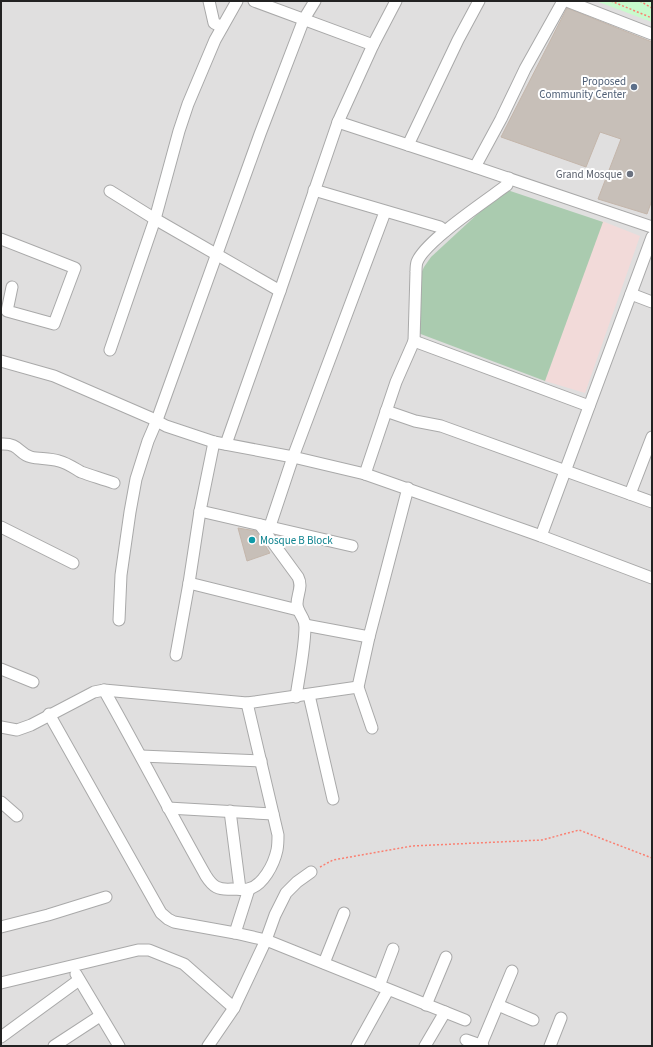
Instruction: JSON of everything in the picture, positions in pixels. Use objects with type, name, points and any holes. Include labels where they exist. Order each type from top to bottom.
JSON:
[{"type":"street","points":[[209,1],[214,23],[222,27]]},
{"type":"street","points":[[110,350],[154,219],[188,104],[215,40],[237,1]]},
{"type":"street","points":[[254,1],[373,45]]},
{"type":"street","points":[[119,620],[122,575],[136,479],[148,442],[260,134],[304,19],[315,1]]},
{"type":"street","points":[[226,444],[338,122],[373,45],[396,1]]},
{"type":"street","points":[[408,145],[458,40],[479,1]]},
{"type":"street","points":[[476,167],[525,69],[563,1]]},
{"type":"street","points":[[567,1],[652,34]]},
{"type":"street","points":[[338,122],[652,227]]},
{"type":"street","points":[[365,474],[386,411],[414,341],[417,262],[445,231],[506,185],[509,178]]},
{"type":"street","points":[[314,190],[440,228],[445,231]]},
{"type":"street","points":[[110,191],[154,219],[280,292]]},
{"type":"street","points":[[265,525],[293,457],[385,212]]},
{"type":"street","points":[[541,536],[652,237]]},
{"type":"street","points":[[1,239],[75,268],[54,324],[8,311],[12,287]]},
{"type":"street","points":[[631,294],[652,302]]},
{"type":"street","points":[[414,341],[589,406]]},
{"type":"street","points":[[1,361],[54,376],[157,420],[166,426],[214,442],[293,457],[365,474],[541,536],[652,578]]},
{"type":"street","points":[[386,411],[415,421],[441,426],[652,502]]},
{"type":"street","points":[[630,494],[652,437]]},
{"type":"street","points":[[176,655],[200,511],[214,442]]},
{"type":"street","points":[[1,444],[8,443],[14,445],[31,457],[58,460],[86,473],[114,483]]},
{"type":"street","points":[[372,728],[358,687],[369,637],[408,488]]},
{"type":"street","points":[[200,511],[352,546]]},
{"type":"street","points":[[265,525],[300,579],[301,586],[297,603],[298,610],[306,625],[296,697]]},
{"type":"street","points":[[1,527],[73,563]]},
{"type":"street","points":[[189,583],[298,610]]},
{"type":"street","points":[[306,625],[369,637]]},
{"type":"street","points":[[1,669],[33,682]]},
{"type":"street","points":[[1,727],[17,730],[31,725],[49,714],[94,692],[104,690],[247,703],[358,687]]},
{"type":"street","points":[[104,690],[212,885],[226,890],[245,889],[263,879],[274,861],[277,850],[278,834],[247,703]]},
{"type":"street","points":[[309,695],[333,799]]},
{"type":"street","points":[[49,714],[161,913],[168,919],[174,922],[266,940],[465,1020]]},
{"type":"street","points":[[141,756],[261,761]]},
{"type":"street","points":[[1,802],[17,816]]},
{"type":"street","points":[[168,808],[273,814]]},
{"type":"street","points":[[230,811],[245,889],[235,933]]},
{"type":"street","points":[[208,1046],[234,1008],[286,893],[297,882],[311,872]]},
{"type":"street","points":[[1,927],[48,915],[106,897]]},
{"type":"street","points":[[324,963],[344,913]]},
{"type":"street","points":[[357,1046],[383,988],[392,948]]},
{"type":"street","points":[[1,983],[138,950],[149,950],[184,964],[234,1008]]},
{"type":"street","points":[[426,1005],[446,957]]},
{"type":"street","points":[[70,966],[119,1046]]},
{"type":"street","points":[[476,1044],[498,1005],[512,971]]},
{"type":"street","points":[[1,1037],[79,980]]},
{"type":"street","points":[[498,1005],[533,1020]]},
{"type":"street","points":[[425,1046],[445,1012]]},
{"type":"street","points":[[54,1046],[100,1016]]},
{"type":"street","points":[[550,1046],[561,1018]]},
{"type":"path","points":[[611,1],[652,18]]},
{"type":"path","points":[[640,1],[652,8]]},
{"type":"path","points":[[311,872],[333,860],[412,846],[542,840],[579,830],[652,858]]},
{"type":"shaded area","points":[[1,1],[652,1],[652,1046],[1,1046]]},
{"type":"shaded area","points":[[602,221],[640,236],[585,393],[545,381]]},
{"type":"green space","points":[[596,1],[652,1],[652,22]]},
{"type":"green space","points":[[507,190],[603,222],[545,381],[418,333],[419,278],[424,267],[431,257],[483,209]]},
{"type":"building","points":[[567,8],[652,42],[652,200],[647,214],[598,199],[621,139],[600,132],[586,167],[501,137]]},
{"type":"building","name":"Mosque B Block","points":[[238,528],[256,531],[270,553],[247,561]]},
{"type":"place","name":"Proposed Community Center","points":[[634,87]]},
{"type":"place","name":"Grand Mosque","points":[[630,174]]},
{"type":"place","name":"Mosque B Block","points":[[252,540]]}]
